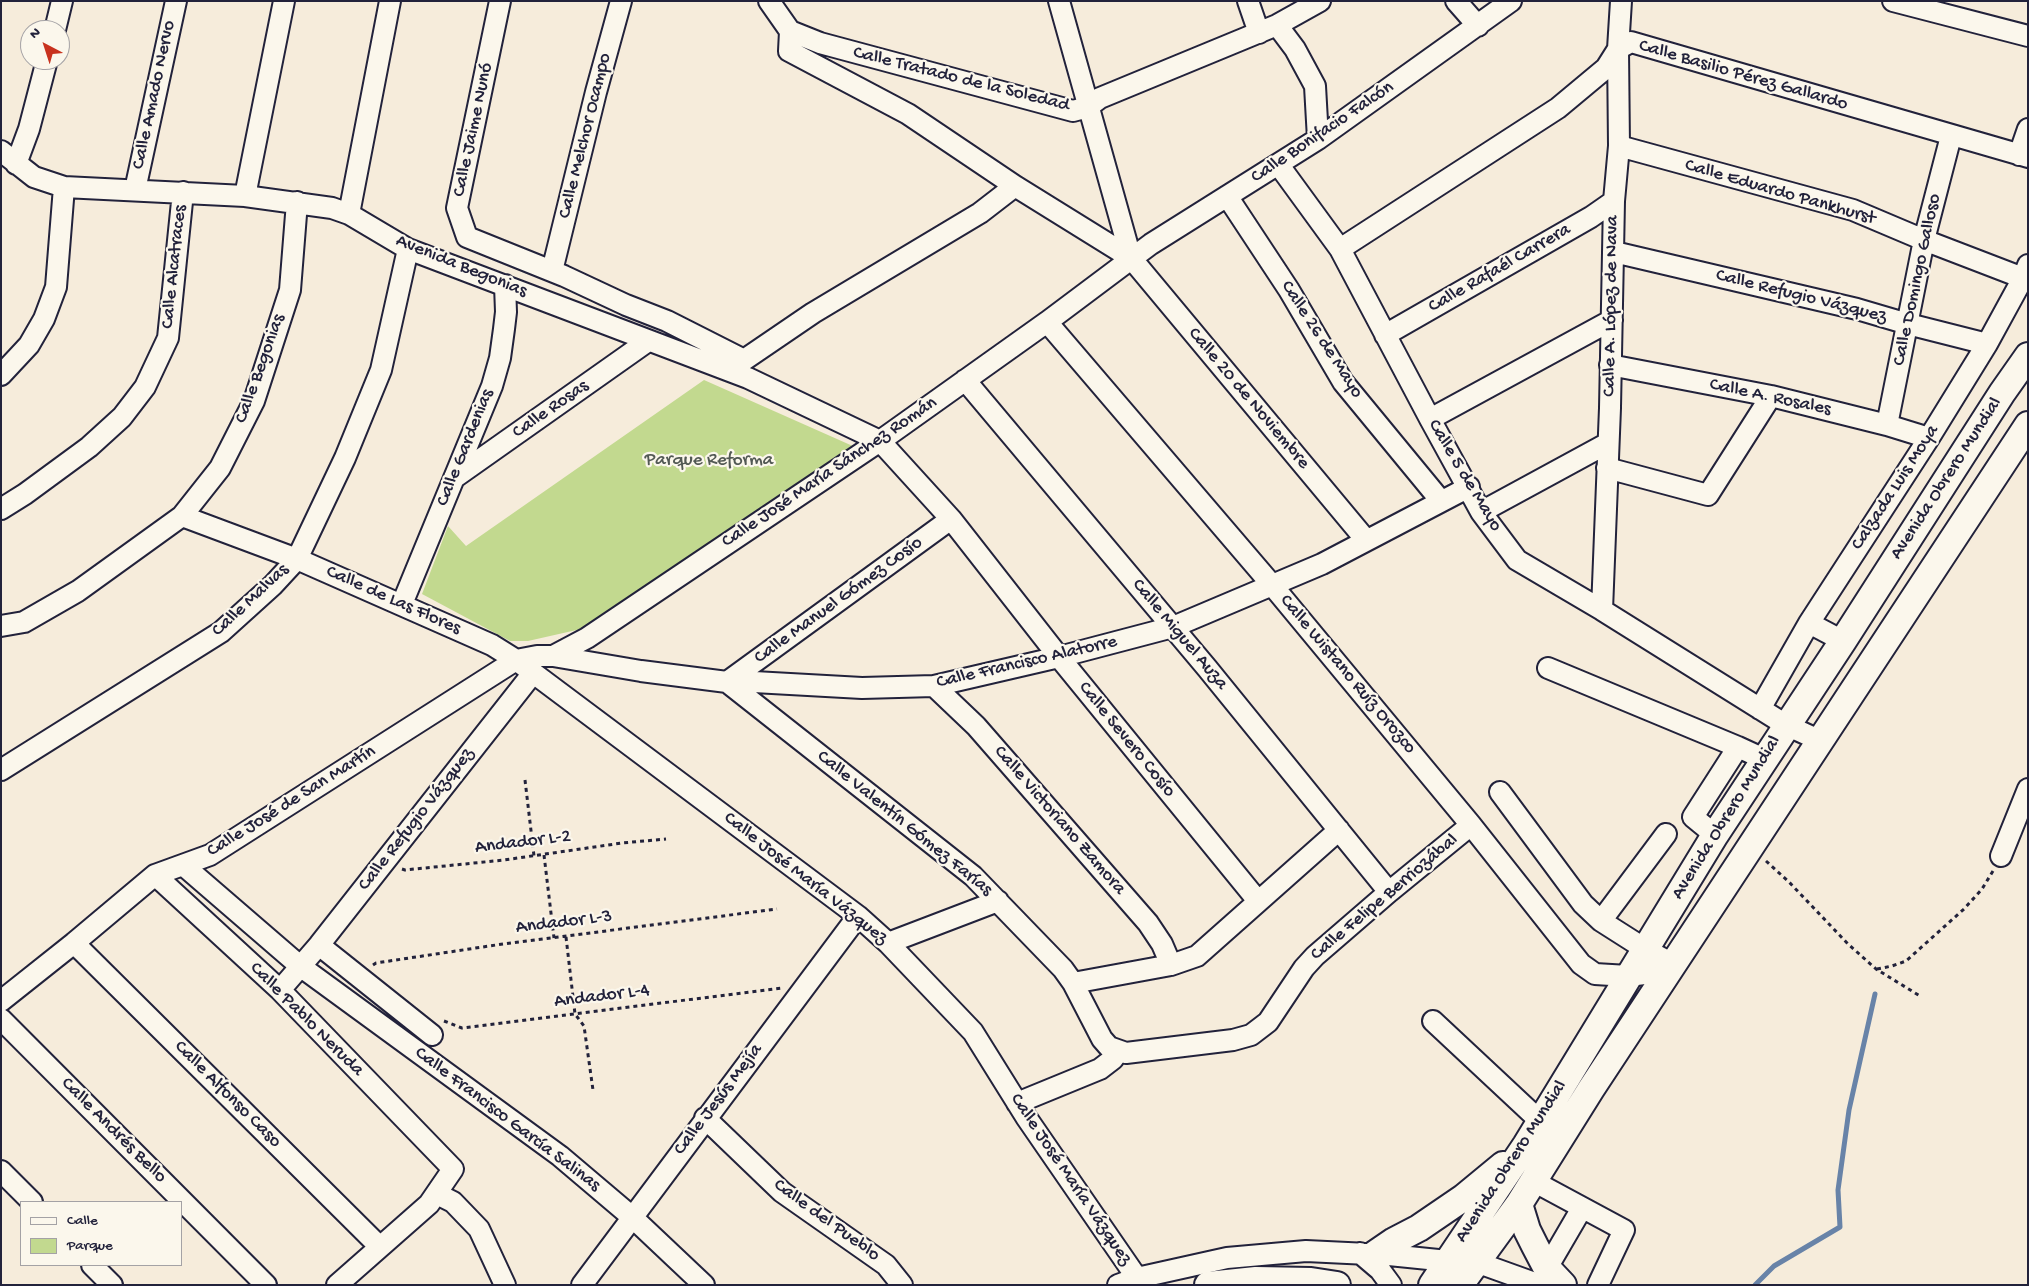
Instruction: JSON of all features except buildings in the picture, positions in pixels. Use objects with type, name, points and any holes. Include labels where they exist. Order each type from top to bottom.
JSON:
[{"type":"main road","name":"Avenida Obrero Mundial","points":[[1432,1285],[1526,1145],[1715,834],[2028,356]]},
{"type":"main road","name":"Avenida Obrero Mundial","points":[[1460,1285],[1519,1204],[1671,968],[2028,425]]},
{"type":"main road","points":[[1368,1254],[1419,1228],[1463,1198],[1526,1145]]},
{"type":"main road","points":[[1519,1204],[1543,1281]]},
{"type":"main road","points":[[1208,1285],[1256,1280],[1310,1281],[1337,1285]]},
{"type":"street","points":[[57,20],[62,1]]},
{"type":"street","name":"Calle Amado Nervo","points":[[135,190],[176,1]]},
{"type":"street","points":[[245,196],[284,1]]},
{"type":"street","points":[[349,214],[390,1]]},
{"type":"street","name":"Calle Jaime Nunó","points":[[500,1],[457,208],[467,237],[561,275],[696,334],[746,369]]},
{"type":"street","name":"Calle Melchor Ocampo","points":[[560,308],[561,275],[596,92],[621,1]]},
{"type":"street","points":[[769,1],[790,31],[789,51],[908,114],[1014,186],[1131,258]]},
{"type":"street","points":[[1059,1],[1131,258]]},
{"type":"street","points":[[1248,1],[1268,29],[1295,49],[1315,86],[1318,139]]},
{"type":"street","name":"Calle Tratado de la Soledad","points":[[790,31],[820,43],[1073,111],[1088,107],[1100,98],[1268,29],[1320,1]]},
{"type":"street","points":[[1456,1],[1478,26]]},
{"type":"street","name":"Calle A. López de Nava","points":[[1602,610],[1608,468],[1614,201],[1619,146],[1618,49],[1621,1]]},
{"type":"street","name":"Calle Bonifacio Falcón","points":[[1131,258],[1318,139],[1510,2]]},
{"type":"street","points":[[1902,2],[2028,36]]},
{"type":"street","name":"Calle Basilio Pérez Gallardo","points":[[1340,249],[1558,108],[1606,68],[1618,49],[1631,42],[2024,156]]},
{"type":"street","points":[[16,164],[29,129],[44,70]]},
{"type":"street","points":[[2024,156],[2028,128]]},
{"type":"street","name":"Calle Domingo Galloso","points":[[1887,425],[1924,240],[1951,136]]},
{"type":"street","name":"Calle Eduardo Pankhurst","points":[[1619,146],[1853,210],[1924,240],[2026,271]]},
{"type":"street","name":"Avenida Begonias","points":[[1,151],[34,177],[64,187],[245,196],[332,208],[349,214],[408,249],[648,341],[746,369],[880,441]]},
{"type":"street","name":"Calle 5 de Mayo","points":[[1278,164],[1340,249],[1481,512],[1517,560],[1602,610],[1786,725],[1821,741]]},
{"type":"street","points":[[746,369],[813,313],[980,213],[1014,186]]},
{"type":"street","points":[[1,375],[29,345],[44,320],[56,287],[64,187]]},
{"type":"street","name":"Calle Alcatraces","points":[[1,508],[26,494],[89,447],[122,417],[145,387],[168,338],[182,192]]},
{"type":"street","name":"Calle 26 de Mayo","points":[[1228,196],[1289,290],[1343,382],[1441,501]]},
{"type":"street","name":"Calle Rafaél Carrera","points":[[1385,336],[1591,217],[1614,201]]},
{"type":"street","name":"Calle Begonias","points":[[1,626],[24,622],[78,591],[182,516],[220,468],[254,401],[290,290],[297,202]]},
{"type":"street","name":"Calle Malvas","points":[[1,770],[221,632],[273,585],[297,559],[345,458],[380,370],[408,249]]},
{"type":"street","name":"Calle Refugio Vázquez","points":[[1614,252],[1858,309],[1988,344]]},
{"type":"street","name":"Calle José María Sánchez Román","points":[[505,653],[553,656],[587,638],[880,441],[1047,322],[1131,258]]},
{"type":"street","name":"Calle 20 de Noviembre","points":[[1131,258],[1366,540]]},
{"type":"street","name":"Calzada Luis Moya","points":[[1760,709],[1809,623],[1988,344],[2026,271]]},
{"type":"street","name":"Calle Gardenias","points":[[402,604],[492,386],[500,358],[506,312],[504,285]]},
{"type":"street","points":[[1430,419],[1612,320]]},
{"type":"street","name":"Calle Wistano Ruíz Orozco","points":[[1047,322],[1272,585],[1471,825],[1582,964],[1595,974],[1628,976],[1671,968]]},
{"type":"street","name":"Calle Rosas","points":[[454,478],[648,341]]},
{"type":"street","name":"Calle A. Rosales","points":[[1610,366],[1771,396],[1887,425],[1929,438]]},
{"type":"street","name":"Calle Miguel Auza","points":[[965,380],[1173,628],[1389,892]]},
{"type":"street","points":[[1608,468],[1708,495],[1771,396]]},
{"type":"street","name":"Calle Severo Cosío","points":[[880,441],[951,519],[1058,657],[1258,901]]},
{"type":"street","points":[[1481,512],[1608,443]]},
{"type":"street","name":"Calle Francisco Alatorre","points":[[553,656],[641,671],[727,682],[862,688],[934,686],[1173,628],[1322,564],[1469,487]]},
{"type":"street","name":"Calle de Las Flores","points":[[182,516],[297,559],[402,604],[505,653]]},
{"type":"street","name":"Calle Manuel Gómez Cosío","points":[[727,682],[951,519]]},
{"type":"street","points":[[1,638],[24,622]]},
{"type":"street","points":[[1809,623],[1843,641]]},
{"type":"street","name":"Calle José María Vázquez","points":[[505,653],[858,916],[888,943],[974,1032],[1017,1102],[1137,1278]]},
{"type":"street","name":"Calle José de San Martín","points":[[1,1001],[155,875],[210,855],[505,653]]},
{"type":"street","points":[[1548,668],[1764,759]]},
{"type":"street","name":"Calle Refugio Vázquez","points":[[280,990],[319,945],[533,673]]},
{"type":"street","name":"Calle Valentín Gómez Farías","points":[[727,682],[973,876],[1063,969],[1072,982],[1102,1040],[1118,1052]]},
{"type":"street","name":"Calle Victoriano Zamora","points":[[934,686],[976,726],[1148,923],[1162,944],[1171,965]]},
{"type":"street","points":[[1715,834],[1693,817],[1738,747]]},
{"type":"street","points":[[2001,856],[2028,789]]},
{"type":"street","points":[[1500,792],[1583,904],[1601,921],[1671,968]]},
{"type":"street","name":"Calle Felipe Berriozábal","points":[[1118,1052],[1126,1053],[1233,1040],[1251,1035],[1268,1022],[1309,962],[1389,892],[1471,825]]},
{"type":"street","points":[[1072,982],[1171,965],[1197,956],[1339,830]]},
{"type":"street","points":[[1601,921],[1666,834]]},
{"type":"street","name":"Calle Francisco García Salinas","points":[[183,865],[300,966],[560,1156],[632,1217],[704,1285]]},
{"type":"street","name":"Calle Pablo Neruda","points":[[155,875],[280,990],[453,1169],[437,1194]]},
{"type":"street","points":[[888,943],[998,901]]},
{"type":"street","name":"Calle Jesús Mejía","points":[[582,1285],[705,1118],[858,916]]},
{"type":"street","name":"Calle Alfonso Caso","points":[[74,943],[380,1247]]},
{"type":"street","points":[[319,945],[432,1035]]},
{"type":"street","name":"Calle Andrés Bello","points":[[1,1019],[266,1285]]},
{"type":"street","points":[[1433,1021],[1540,1121]]},
{"type":"street","points":[[1017,1102],[1100,1068],[1113,1059],[1118,1052]]},
{"type":"street","name":"Calle del Pueblo","points":[[705,1118],[782,1192],[886,1265],[902,1285]]},
{"type":"street","points":[[1,1171],[31,1201]]},
{"type":"street","points":[[1533,1181],[1624,1230],[1598,1285]]},
{"type":"street","points":[[337,1285],[430,1204],[437,1194],[453,1202],[479,1229],[504,1285]]},
{"type":"street","points":[[1118,1285],[1137,1278],[1227,1258],[1306,1251],[1476,1262],[1543,1281],[1582,1208]]},
{"type":"street","points":[[1368,1254],[1391,1285]]},
{"type":"street","points":[[93,1266],[112,1285]]},
{"type":"path","points":[[524,780],[534,856]]},
{"type":"path","name":"Andador L-2","points":[[386,861],[404,870],[544,855],[622,843],[666,840]]},
{"type":"path","points":[[1750,848],[1789,882],[1848,944],[1876,969],[1920,996]]},
{"type":"path","points":[[544,855],[554,938]]},
{"type":"path","points":[[1876,969],[1906,961],[1964,909],[1982,889],[2001,856]]},
{"type":"path","name":"Andador L-3","points":[[360,977],[376,963],[496,945],[777,909]]},
{"type":"path","points":[[566,937],[575,1014],[584,1026],[592,1090]]},
{"type":"path","name":"Andador L-4","points":[[432,1035],[445,1021],[462,1028],[805,985]]},
{"type":"green space","name":"Parque Reforma","points":[[704,380],[855,447],[581,629],[528,641],[510,641],[422,594],[448,526],[466,546]]},
{"type":"waterway","points":[[1755,1285],[1774,1266],[1840,1227],[1838,1190],[1849,1110],[1875,994]]}]
